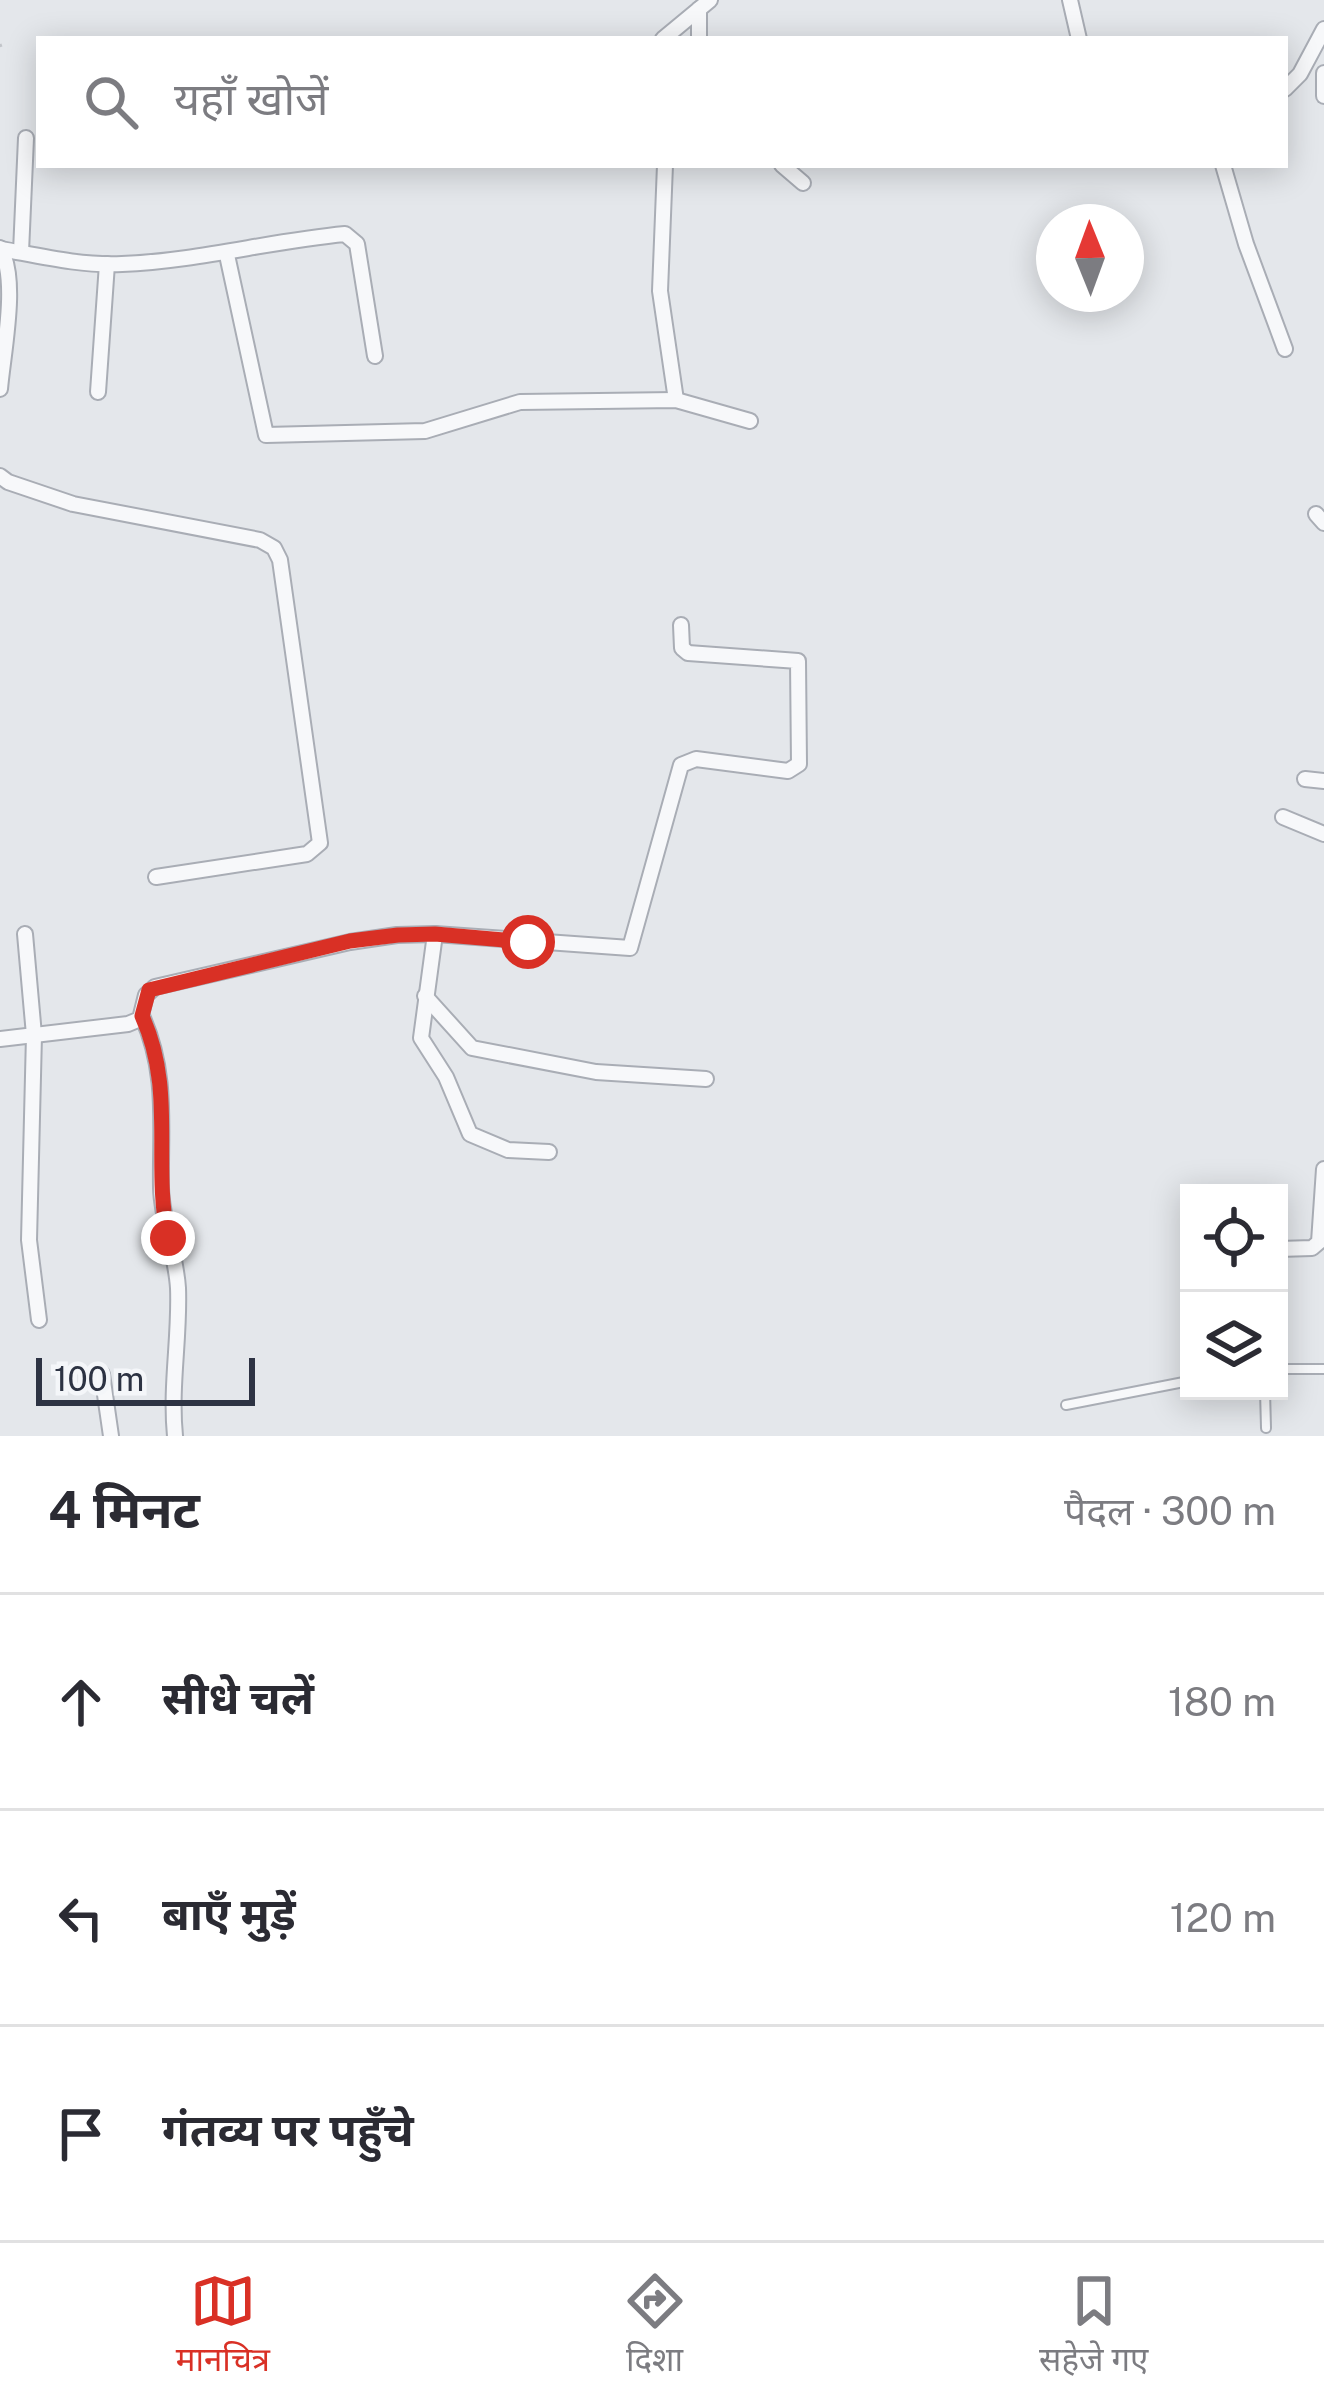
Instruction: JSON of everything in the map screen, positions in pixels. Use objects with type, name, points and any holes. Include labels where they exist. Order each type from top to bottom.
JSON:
[{"type":"street","points":[[1070,0],[1078,36]]},
{"type":"street","points":[[667,36],[704,4]]},
{"type":"street","points":[[699,36],[704,4]]},
{"type":"street","points":[[1288,86],[1300,74],[1324,29]]},
{"type":"street","points":[[1324,73],[1324,96]]},
{"type":"street","points":[[21,252],[26,138]]},
{"type":"street","points":[[665,168],[660,291],[676,400]]},
{"type":"street","points":[[786,168],[803,183]]},
{"type":"street","points":[[1224,168],[1246,244],[1286,349]]},
{"type":"street","points":[[0,249],[107,264],[227,255],[335,234],[352,236],[375,356]]},
{"type":"street","points":[[0,249],[9,262],[0,389]]},
{"type":"street","points":[[227,255],[266,435],[425,431],[520,402],[676,400],[750,421]]},
{"type":"street","points":[[98,392],[107,264]]},
{"type":"street","points":[[0,476],[73,504],[260,540],[274,548],[280,560],[320,843],[307,854],[156,877]]},
{"type":"street","points":[[175,1436],[178,1292],[163,1212],[164,1096],[154,1041],[142,1016],[146,995],[155,987],[350,941],[435,934],[626,950],[634,939],[680,765],[696,759],[788,771],[797,768],[798,661],[688,652],[682,648],[681,625]]},
{"type":"street","points":[[1305,779],[1324,781]]},
{"type":"street","points":[[1283,817],[1324,834]]},
{"type":"street","points":[[25,934],[34,1035],[29,1240],[38,1320]]},
{"type":"street","points":[[435,934],[421,1038],[441,1068],[470,1134],[508,1150],[549,1152]]},
{"type":"street","points":[[425,996],[472,1048],[596,1072],[706,1079]]},
{"type":"street","points":[[0,1039],[128,1024],[142,1016]]},
{"type":"street","points":[[1288,1249],[1312,1248],[1319,1242],[1324,1168]]},
{"type":"street","points":[[102,1374],[111,1436]]},
{"type":"lane","points":[[1288,1369],[1324,1369]]},
{"type":"lane","points":[[1066,1406],[1180,1383]]},
{"type":"lane","points":[[1265,1400],[1266,1428]]},
{"type":"route","points":[[168,1238],[161,1185],[164,1096],[154,1041],[142,1016],[149,990],[350,941],[435,934],[528,942]]}]
